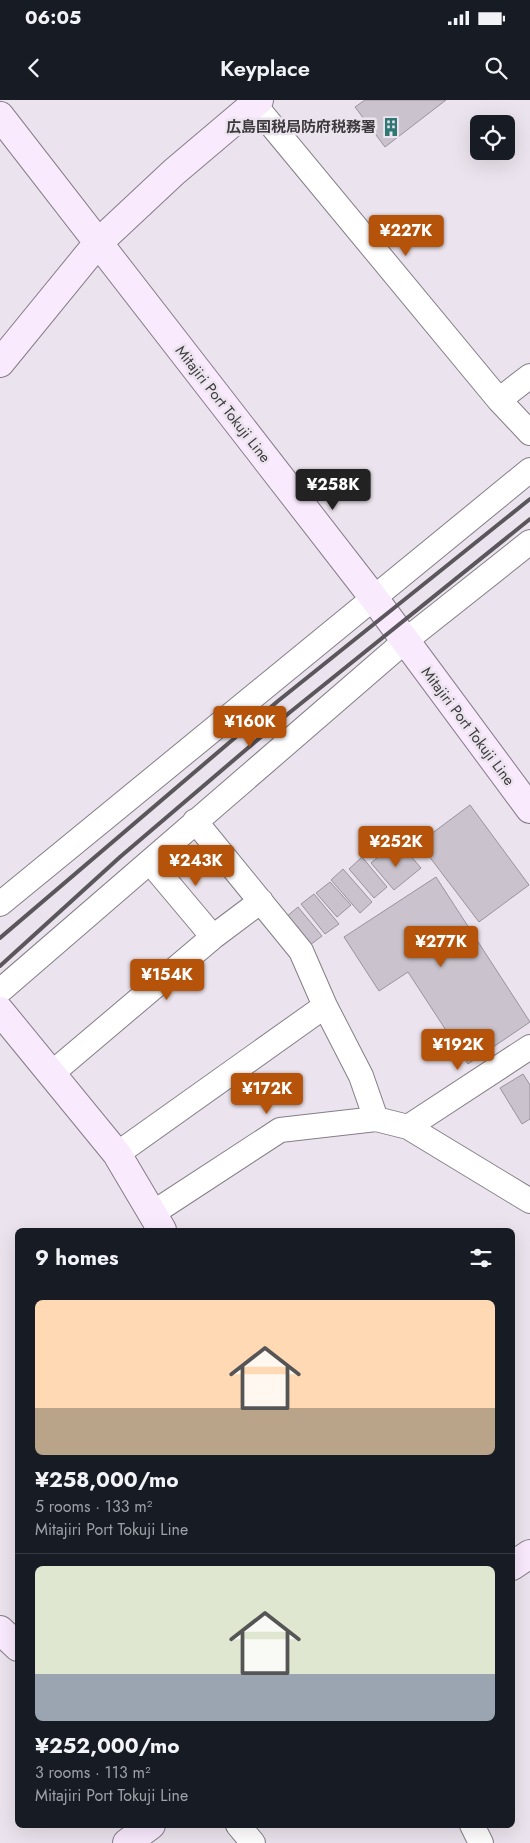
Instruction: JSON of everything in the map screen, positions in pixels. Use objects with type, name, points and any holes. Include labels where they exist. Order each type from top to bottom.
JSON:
[{"type":"main road","points":[[0,363],[97,244],[174,172],[256,102]]},
{"type":"main road","name":"Mitajiri Port Tokuji Line","points":[[0,116],[97,244],[373,597],[530,809]]},
{"type":"main road","points":[[0,1011],[117,1154],[157,1221]]},
{"type":"main road","points":[[515,1564],[530,1554]]},
{"type":"main road","points":[[127,1843],[147,1828]]},
{"type":"street","points":[[256,102],[499,400],[530,433]]},
{"type":"street","points":[[499,400],[530,376]]},
{"type":"street","points":[[0,904],[530,470]]},
{"type":"street","points":[[0,991],[405,641],[530,542]]},
{"type":"street","points":[[195,821],[300,951],[325,1006],[361,1076],[376,1118]]},
{"type":"street","points":[[150,862],[212,937]]},
{"type":"street","points":[[51,1074],[212,937],[261,901]]},
{"type":"street","points":[[117,1154],[325,1006]]},
{"type":"street","points":[[408,1127],[530,1047]]},
{"type":"street","points":[[157,1221],[280,1130],[376,1118],[408,1127],[530,1201]]},
{"type":"street","points":[[240,1828],[253,1843]]},
{"type":"street","points":[[474,1828],[481,1843]]},
{"type":"building","name":"広島国税局防府税務署","points":[[365,100],[446,100],[385,147],[355,107]]},
{"type":"building","points":[[470,805],[529,885],[479,922],[419,843]]},
{"type":"building","points":[[384,852],[409,854],[421,868],[394,890],[371,863]]},
{"type":"building","points":[[362,857],[387,887],[374,898],[349,869]]},
{"type":"building","points":[[343,869],[372,902],[360,913],[331,880]]},
{"type":"building","points":[[436,877],[530,1022],[468,1064],[408,972],[379,991],[344,937]]},
{"type":"building","points":[[330,882],[351,905],[337,917],[316,893]]},
{"type":"building","points":[[314,894],[339,924],[325,934],[301,904]]},
{"type":"building","points":[[298,907],[322,936],[310,945],[286,917]]},
{"type":"building","points":[[523,1074],[530,1085],[530,1119],[522,1124],[500,1088]]},
{"type":"railway","points":[[0,938],[278,701],[530,499]]},
{"type":"railway","points":[[0,966],[120,857],[289,713],[530,519]]},
{"type":"place","name":"広島国税局防府税務署","points":[[391,127]]}]
